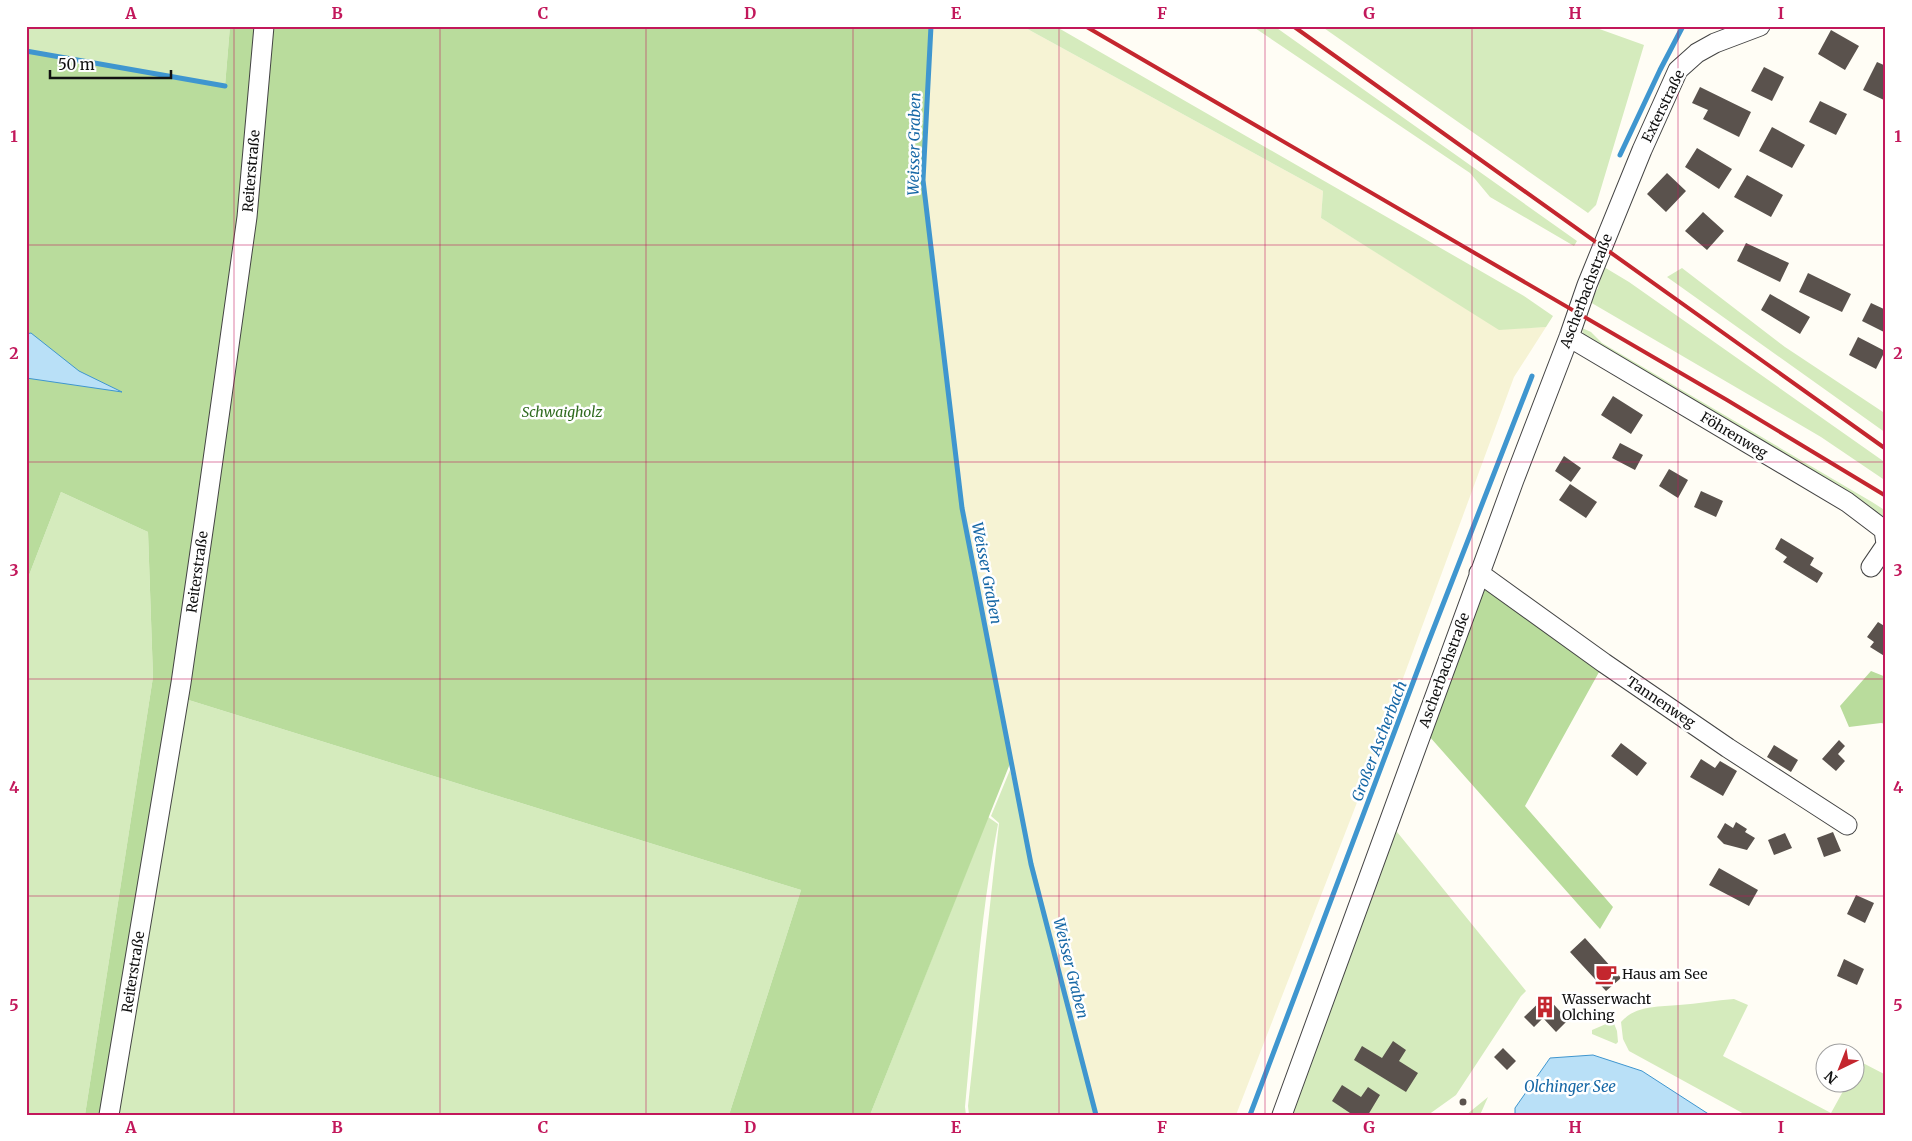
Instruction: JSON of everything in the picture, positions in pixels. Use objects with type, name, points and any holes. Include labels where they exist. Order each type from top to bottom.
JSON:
[{"type":"street","name":"Reiterstraße","points":[[109,1115],[181,682],[204,527],[247,217],[264,26]]},
{"type":"street","name":"Exterstraße","points":[[1610,227],[1638,158],[1678,70],[1697,53],[1715,43],[1760,26]]},
{"type":"street","name":"Ascherbachstraße","points":[[1282,1115],[1479,573],[1610,227]]},
{"type":"street","name":"Föhrenweg","points":[[1569,338],[1847,502],[1884,530],[1886,545],[1871,567]]},
{"type":"street","name":"Tannenweg","points":[[1479,573],[1604,664],[1728,748],[1847,825]]},
{"type":"shaded area","points":[[931,26],[1022,26],[1323,191],[1321,218],[1499,329],[1546,327],[1514,377],[1363,787],[1236,1115],[1098,1115],[1031,864],[962,508],[923,180]]},
{"type":"green space","points":[[26,26],[230,26],[225,86],[26,51]]},
{"type":"green space","name":"Schwaigholz","points":[[230,26],[931,26],[923,180],[962,508],[1011,761],[870,1115],[729,1115],[801,890],[179,697],[109,1115],[85,1115],[153,677],[148,532],[61,492],[26,583],[26,51],[225,86]]},
{"type":"green space","points":[[1022,26],[1055,26],[1524,296],[1553,316],[1546,327],[1499,330],[1321,218],[1323,191]]},
{"type":"green space","points":[[1252,26],[1274,26],[1577,241],[1574,246],[1490,197],[1470,173]]},
{"type":"green space","points":[[1321,26],[1591,26],[1644,45],[1596,205],[1588,213]]},
{"type":"green space","points":[[1604,267],[1629,282],[1886,463],[1886,481],[1821,437],[1590,302],[1598,288]]},
{"type":"green space","points":[[1682,268],[1785,347],[1886,414],[1886,433],[1667,277]]},
{"type":"green space","points":[[1582,328],[1591,332],[1602,343],[1872,502],[1886,511],[1886,522],[1584,340]]},
{"type":"green space","points":[[61,492],[148,532],[153,677],[85,1115],[26,1115],[26,583]]},
{"type":"green space","points":[[1486,581],[1604,663],[1525,806],[1613,907],[1600,929],[1429,736]]},
{"type":"green space","points":[[1871,671],[1886,677],[1886,724],[1849,727],[1840,706]]},
{"type":"green space","points":[[179,697],[801,890],[729,1115],[109,1115]]},
{"type":"green space","points":[[1010,770],[1096,1115],[969,1115],[968,1106],[999,823],[991,816]]},
{"type":"green space","points":[[988,817],[998,824],[978,965],[965,1107],[966,1115],[870,1115]]},
{"type":"green space","points":[[1393,827],[1526,991],[1456,1095],[1428,1115],[1286,1115]]},
{"type":"green space","points":[[1734,999],[1748,1005],[1723,1056],[1831,1113],[1841,1094],[1864,1094],[1864,1064],[1886,1075],[1886,1115],[1746,1115],[1629,1051],[1623,1039],[1621,1022],[1627,1016],[1641,1010]]},
{"type":"green space","points":[[1613,1021],[1617,1031],[1618,1042],[1616,1044],[1592,1034],[1592,1030]]},
{"type":"green space","points":[[1488,1097],[1480,1115],[1466,1115]]},
{"type":"water","points":[[31,333],[79,371],[122,392],[26,378],[26,334]]},
{"type":"water","name":"Olchinger See","points":[[1593,1055],[1642,1071],[1710,1115],[1515,1115],[1515,1108],[1550,1058]]},
{"type":"building","points":[[1831,30],[1859,46],[1845,70],[1818,54]]},
{"type":"building","points":[[1877,62],[1886,66],[1886,101],[1863,90]]},
{"type":"building","points":[[1764,67],[1784,77],[1772,101],[1751,91]]},
{"type":"building","points":[[1700,87],[1751,112],[1739,137],[1703,119],[1708,110],[1692,103]]},
{"type":"building","points":[[1820,101],[1847,114],[1836,135],[1809,122]]},
{"type":"building","points":[[1772,127],[1805,145],[1792,168],[1759,151]]},
{"type":"building","points":[[1697,148],[1732,169],[1719,189],[1685,167]]},
{"type":"building","points":[[1667,173],[1686,191],[1666,212],[1647,194]]},
{"type":"building","points":[[1747,175],[1783,195],[1771,217],[1734,197]]},
{"type":"building","points":[[1703,212],[1724,231],[1707,250],[1685,231]]},
{"type":"building","points":[[1746,243],[1789,263],[1780,282],[1737,261]]},
{"type":"building","points":[[1808,273],[1851,294],[1842,312],[1799,292]]},
{"type":"building","points":[[1770,294],[1810,317],[1800,334],[1761,310]]},
{"type":"building","points":[[1871,303],[1886,310],[1886,333],[1862,321]]},
{"type":"building","points":[[1858,337],[1885,351],[1876,369],[1849,355]]},
{"type":"building","points":[[1613,396],[1643,415],[1631,434],[1601,415]]},
{"type":"building","points":[[1620,443],[1643,455],[1635,470],[1612,458]]},
{"type":"building","points":[[1564,456],[1581,468],[1571,482],[1555,471]]},
{"type":"building","points":[[1669,469],[1688,480],[1678,498],[1659,486]]},
{"type":"building","points":[[1570,484],[1597,502],[1586,518],[1559,500]]},
{"type":"building","points":[[1701,491],[1723,501],[1716,517],[1694,507]]},
{"type":"building","points":[[1781,538],[1814,558],[1810,565],[1823,573],[1817,583],[1783,562],[1787,557],[1775,549]]},
{"type":"building","points":[[1878,622],[1886,627],[1886,657],[1870,647],[1874,642],[1867,637]]},
{"type":"building","points":[[1839,740],[1845,746],[1838,754],[1845,761],[1836,771],[1822,759]]},
{"type":"building","points":[[1621,743],[1647,763],[1637,776],[1611,756]]},
{"type":"building","points":[[1774,745],[1798,760],[1791,772],[1767,757]]},
{"type":"building","points":[[1701,759],[1715,768],[1720,761],[1737,771],[1723,796],[1690,777]]},
{"type":"building","points":[[1736,822],[1747,829],[1745,832],[1755,838],[1747,850],[1724,844],[1717,837],[1725,823],[1733,828]]},
{"type":"building","points":[[1833,832],[1841,851],[1824,857],[1817,838]]},
{"type":"building","points":[[1785,833],[1792,848],[1774,855],[1768,840]]},
{"type":"building","points":[[1719,868],[1758,890],[1749,906],[1709,885]]},
{"type":"building","points":[[1856,895],[1874,903],[1865,923],[1847,914]]},
{"type":"building","points":[[1585,938],[1621,978],[1606,991],[1570,952]]},
{"type":"building","points":[[1844,959],[1864,969],[1857,985],[1837,976]]},
{"type":"building","name":"Wasserwacht Olching","points":[[1546,996],[1568,1020],[1556,1032],[1543,1018],[1534,1027],[1524,1017]]},
{"type":"building","points":[[1393,1041],[1406,1050],[1399,1061],[1418,1073],[1406,1092],[1354,1060],[1362,1046],[1382,1058]]},
{"type":"building","points":[[1503,1048],[1516,1061],[1507,1070],[1494,1057]]},
{"type":"building","points":[[1342,1085],[1361,1097],[1368,1087],[1380,1095],[1368,1115],[1353,1115],[1332,1101]]},
{"type":"building","points":[[1463,1098],[1467,1102],[1463,1106],[1459,1102]]},
{"type":"waterway","name":"Weisser Graben","points":[[931,26],[923,180],[962,508],[1031,864],[1096,1115]]},
{"type":"waterway","name":"Großer Ascherbach","points":[[1620,155],[1683,26]]},
{"type":"waterway","points":[[26,51],[225,86]]},
{"type":"waterway","name":"Großer Ascherbach","points":[[1250,1115],[1426,648],[1532,376]]},
{"type":"railway","points":[[1085,26],[1727,400],[1886,496]]},
{"type":"railway","points":[[1293,26],[1886,449]]},
{"type":"place","name":"Haus am See","points":[[1606,974]]},
{"type":"place","name":"Wasserwacht Olching","points":[[1545,1007]]}]
